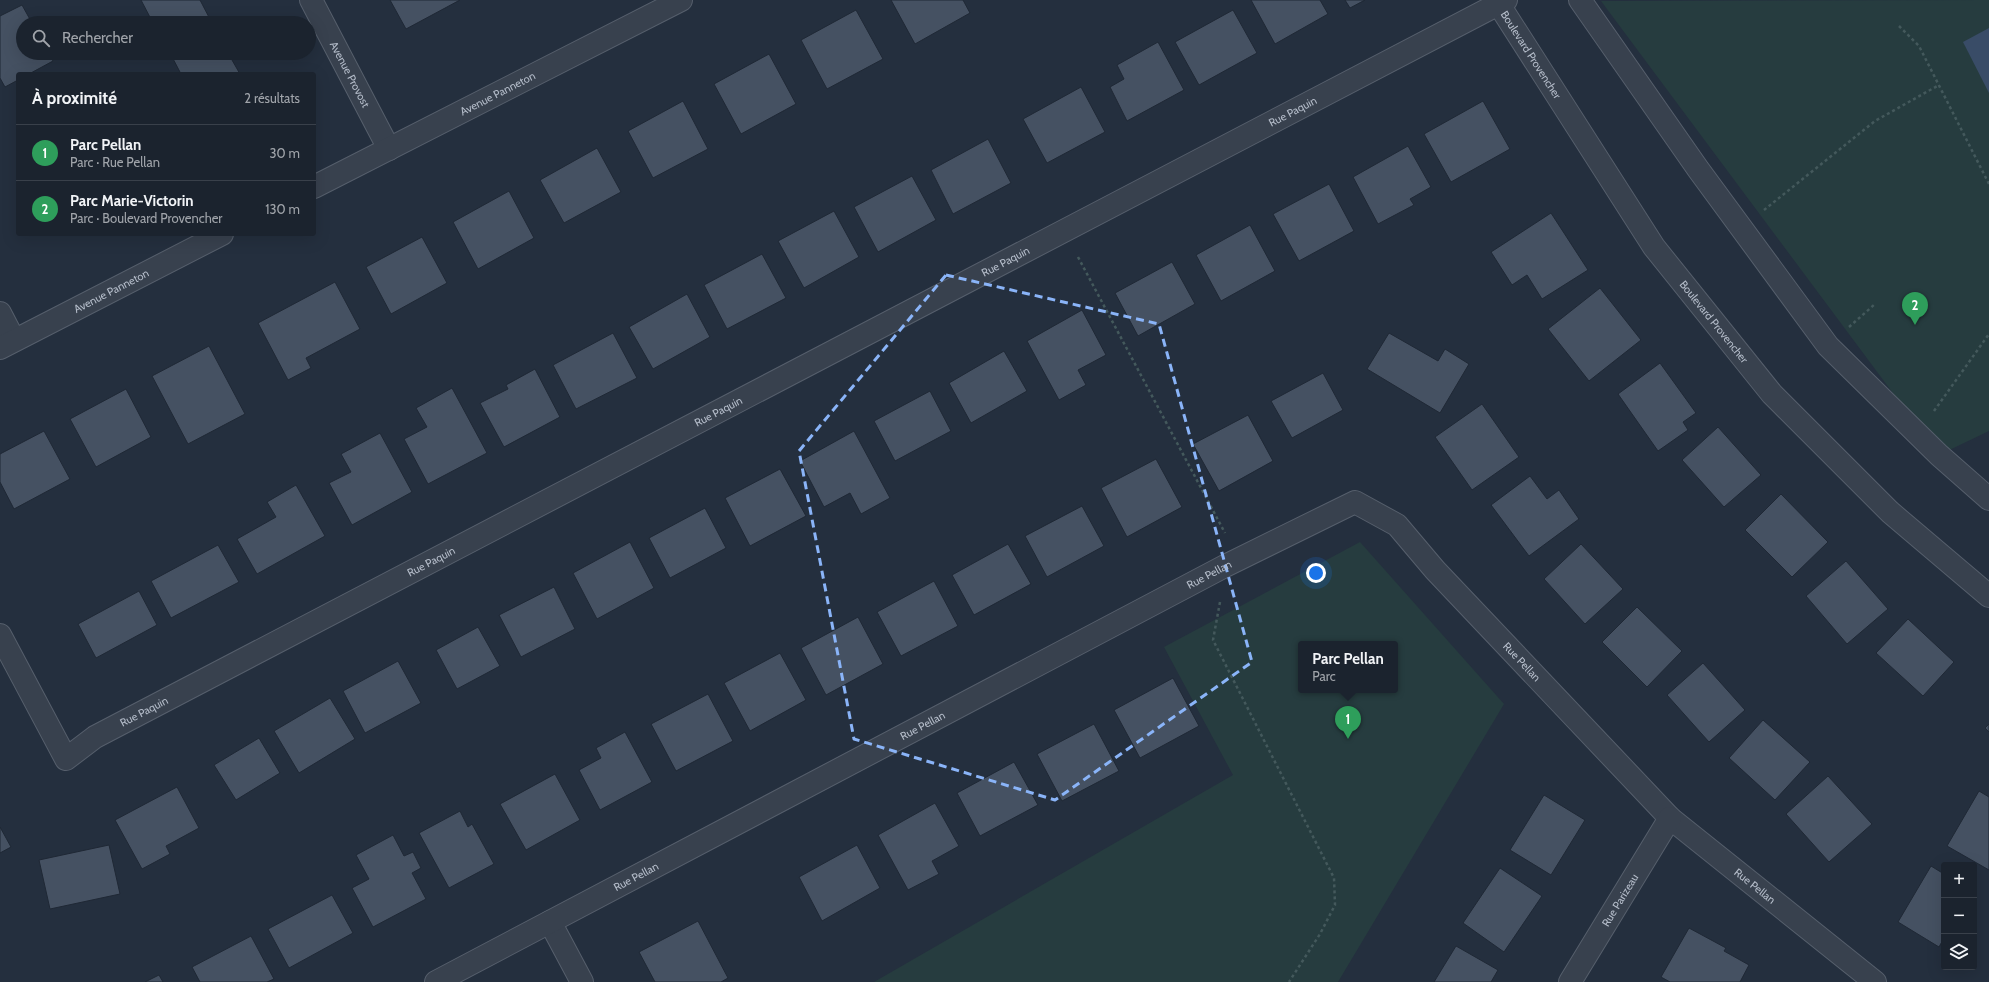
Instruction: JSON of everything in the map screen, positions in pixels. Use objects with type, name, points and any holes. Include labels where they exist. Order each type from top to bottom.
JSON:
[{"type":"street","name":"Avenue Provost","points":[[311,0],[389,149]]},
{"type":"street","name":"Avenue Panneton","points":[[316,186],[681,0]]},
{"type":"street","points":[[1580,0],[1828,346],[1918,434],[1989,499]]},
{"type":"street","name":"Rue Paquin","points":[[0,635],[66,759],[102,734],[1064,232],[1500,1]]},
{"type":"street","name":"Boulevard Provencher","points":[[1500,1],[1654,247],[1772,394],[1890,512],[1989,596]]},
{"type":"street","name":"Avenue Panneton","points":[[7,344],[218,236]]},
{"type":"street","points":[[0,313],[7,344]]},
{"type":"street","name":"Rue Pellan","points":[[436,982],[1225,566],[1355,502],[1397,525],[1435,570],[1670,818],[1875,982]]},
{"type":"street","name":"Rue Parizeau","points":[[1570,982],[1670,818]]},
{"type":"street","points":[[550,922],[582,982]]},
{"type":"path","points":[[1900,26],[1919,46],[1989,184]]},
{"type":"path","points":[[1742,228],[1875,121],[1939,84]]},
{"type":"path","points":[[1064,232],[1225,533],[1225,566],[1213,640],[1334,878],[1335,905],[1320,934],[1288,982]]},
{"type":"path","points":[[1828,346],[1875,304]]},
{"type":"path","points":[[1918,434],[1989,334]]},
{"type":"highlighted area","points":[[946,275],[1159,324],[1252,662],[1055,800],[854,739],[799,451]]},
{"type":"green space","points":[[1989,0],[1989,431],[1939,455],[1601,1]]},
{"type":"green space","points":[[1360,542],[1504,704],[1338,982],[874,982],[1233,775],[1164,647]]},
{"type":"water","points":[[1989,28],[1989,93],[1963,42]]},
{"type":"building","points":[[141,0],[200,0],[208,16],[149,16]]},
{"type":"building","points":[[390,0],[460,0],[406,29]]},
{"type":"building","points":[[891,0],[963,0],[970,13],[915,44]]},
{"type":"building","points":[[1251,0],[1320,0],[1328,14],[1275,44]]},
{"type":"building","points":[[1345,0],[1365,0],[1350,8]]},
{"type":"building","points":[[22,5],[28,16],[16,16],[16,60],[53,61],[33,72],[16,72],[16,81],[5,87],[0,78],[0,16]]},
{"type":"building","points":[[856,10],[883,59],[827,89],[801,40]]},
{"type":"building","points":[[1233,10],[1257,53],[1199,85],[1175,42]]},
{"type":"building","points":[[1158,42],[1184,90],[1127,121],[1110,87],[1124,79],[1117,65]]},
{"type":"building","points":[[769,54],[796,104],[741,134],[714,84]]},
{"type":"building","points":[[174,60],[232,60],[239,72],[180,72]]},
{"type":"building","points":[[1081,87],[1105,132],[1047,163],[1023,119]]},
{"type":"building","points":[[683,101],[708,149],[653,178],[628,131]]},
{"type":"building","points":[[1483,101],[1510,149],[1451,182],[1424,134]]},
{"type":"building","points":[[988,139],[1011,183],[953,214],[931,170]]},
{"type":"building","points":[[1408,146],[1431,187],[1410,199],[1414,205],[1378,224],[1353,177]]},
{"type":"building","points":[[597,148],[621,192],[564,223],[540,180]]},
{"type":"building","points":[[912,176],[936,220],[878,252],[854,207]]},
{"type":"building","points":[[1329,184],[1354,231],[1299,261],[1273,214]]},
{"type":"building","points":[[509,191],[534,238],[478,269],[453,222]]},
{"type":"building","points":[[834,211],[859,257],[804,288],[778,241]]},
{"type":"building","points":[[1551,213],[1588,270],[1542,299],[1527,275],[1512,285],[1491,252]]},
{"type":"building","points":[[1250,225],[1275,271],[1221,301],[1196,255]]},
{"type":"building","points":[[422,237],[447,283],[391,314],[366,267]]},
{"type":"building","points":[[762,254],[786,298],[727,329],[704,285]]},
{"type":"building","points":[[1172,262],[1195,304],[1138,336],[1115,293]]},
{"type":"building","points":[[335,282],[360,329],[306,358],[311,368],[288,380],[258,323]]},
{"type":"building","points":[[1600,288],[1641,340],[1589,381],[1548,329]]},
{"type":"building","points":[[687,294],[710,337],[653,369],[629,327]]},
{"type":"building","points":[[1082,310],[1106,355],[1078,370],[1086,385],[1059,400],[1027,341]]},
{"type":"building","points":[[613,333],[637,378],[576,409],[553,365]]},
{"type":"building","points":[[1389,333],[1438,361],[1445,349],[1469,364],[1440,413],[1367,369]]},
{"type":"building","points":[[209,346],[245,414],[188,444],[152,376]]},
{"type":"building","points":[[1004,351],[1027,391],[971,423],[949,383]]},
{"type":"building","points":[[1660,363],[1696,413],[1683,422],[1688,430],[1658,451],[1618,394]]},
{"type":"building","points":[[535,369],[560,417],[504,447],[480,403],[508,389],[506,385]]},
{"type":"building","points":[[1323,373],[1343,410],[1292,438],[1271,401]]},
{"type":"building","points":[[452,388],[487,453],[428,484],[404,439],[427,427],[416,408]]},
{"type":"building","points":[[126,389],[151,437],[96,467],[70,419]]},
{"type":"building","points":[[930,391],[951,431],[895,461],[874,421]]},
{"type":"building","points":[[1482,404],[1519,457],[1472,490],[1435,437]]},
{"type":"building","points":[[1248,415],[1273,461],[1219,491],[1193,444]]},
{"type":"building","points":[[1718,427],[1761,475],[1724,507],[1682,460]]},
{"type":"building","points":[[44,431],[70,479],[14,509],[0,482],[0,454]]},
{"type":"building","points":[[854,431],[890,498],[861,514],[850,493],[824,507],[800,461]]},
{"type":"building","points":[[380,433],[412,492],[352,525],[329,483],[351,472],[341,454]]},
{"type":"building","points":[[1156,459],[1182,507],[1127,537],[1101,488]]},
{"type":"building","points":[[780,469],[806,516],[750,546],[725,498]]},
{"type":"building","points":[[1530,476],[1547,499],[1559,490],[1579,519],[1529,556],[1491,505]]},
{"type":"building","points":[[296,485],[325,536],[257,574],[237,539],[276,517],[267,502]]},
{"type":"building","points":[[1781,494],[1828,542],[1792,577],[1745,530]]},
{"type":"building","points":[[1082,506],[1104,546],[1047,577],[1025,536]]},
{"type":"building","points":[[705,508],[726,548],[670,578],[649,538]]},
{"type":"building","points":[[630,542],[654,588],[597,619],[573,573]]},
{"type":"building","points":[[1008,544],[1031,584],[974,615],[952,575]]},
{"type":"building","points":[[1581,544],[1623,589],[1585,624],[1544,579]]},
{"type":"building","points":[[218,545],[239,582],[171,618],[151,581]]},
{"type":"building","points":[[1846,561],[1888,609],[1847,644],[1806,596]]},
{"type":"building","points":[[934,581],[958,626],[901,656],[877,612]]},
{"type":"building","points":[[554,587],[575,629],[521,657],[499,615]]},
{"type":"building","points":[[139,591],[157,625],[96,658],[78,624]]},
{"type":"building","points":[[1637,607],[1682,651],[1647,687],[1602,642]]},
{"type":"building","points":[[858,617],[883,664],[826,695],[801,648]]},
{"type":"building","points":[[1908,619],[1954,662],[1923,696],[1876,653]]},
{"type":"building","points":[[478,627],[500,666],[457,689],[436,650]]},
{"type":"building","points":[[780,653],[806,700],[750,731],[724,683]]},
{"type":"building","points":[[398,661],[421,703],[365,733],[343,691]]},
{"type":"building","points":[[1703,663],[1745,710],[1709,742],[1667,695]]},
{"type":"building","points":[[1173,678],[1199,726],[1140,758],[1114,710]]},
{"type":"building","points":[[708,694],[733,741],[676,771],[651,724]]},
{"type":"building","points":[[330,698],[355,739],[299,773],[274,731]]},
{"type":"building","points":[[1763,720],[1810,762],[1775,800],[1729,758]]},
{"type":"building","points":[[1094,724],[1119,771],[1062,801],[1037,754]]},
{"type":"building","points":[[1989,724],[1989,732],[1985,728]]},
{"type":"building","points":[[625,732],[652,782],[600,810],[579,770],[601,758],[596,748]]},
{"type":"building","points":[[259,738],[280,773],[236,800],[214,765]]},
{"type":"building","points":[[1014,762],[1038,805],[980,836],[957,793]]},
{"type":"building","points":[[555,774],[580,820],[526,850],[500,804]]},
{"type":"building","points":[[1828,776],[1872,824],[1829,862],[1786,814]]},
{"type":"building","points":[[177,787],[199,828],[166,846],[170,854],[142,869],[115,820]]},
{"type":"building","points":[[1979,791],[1989,797],[1989,870],[1947,846]]},
{"type":"building","points":[[1544,795],[1585,820],[1551,875],[1510,850]]},
{"type":"building","points":[[935,803],[959,846],[932,861],[939,874],[908,890],[878,835]]},
{"type":"building","points":[[460,811],[468,827],[472,824],[494,864],[449,888],[419,833]]},
{"type":"building","points":[[0,827],[11,847],[0,853]]},
{"type":"building","points":[[393,835],[404,856],[413,852],[421,868],[412,873],[426,899],[373,927],[352,888],[369,879],[356,855]]},
{"type":"building","points":[[109,845],[120,894],[50,909],[39,860]]},
{"type":"building","points":[[857,845],[880,888],[822,921],[799,877]]},
{"type":"building","points":[[1931,866],[1941,872],[1941,943],[1939,947],[1898,922]]},
{"type":"building","points":[[1500,868],[1542,896],[1504,952],[1463,923]]},
{"type":"building","points":[[332,895],[353,933],[289,968],[268,929]]},
{"type":"building","points":[[698,921],[728,978],[721,982],[655,982],[639,952]]},
{"type":"building","points":[[1689,928],[1726,948],[1724,951],[1749,965],[1740,982],[1670,982],[1661,977]]},
{"type":"building","points":[[251,936],[274,979],[267,982],[200,982],[192,967]]},
{"type":"building","points":[[1456,946],[1498,970],[1491,982],[1434,982]]},
{"type":"building","points":[[159,975],[163,982],[145,982]]},
{"type":"place","name":"Parc Marie-Victorin","points":[[1915,325]]},
{"type":"place","name":"Parc Pellan","points":[[1348,739]]}]
